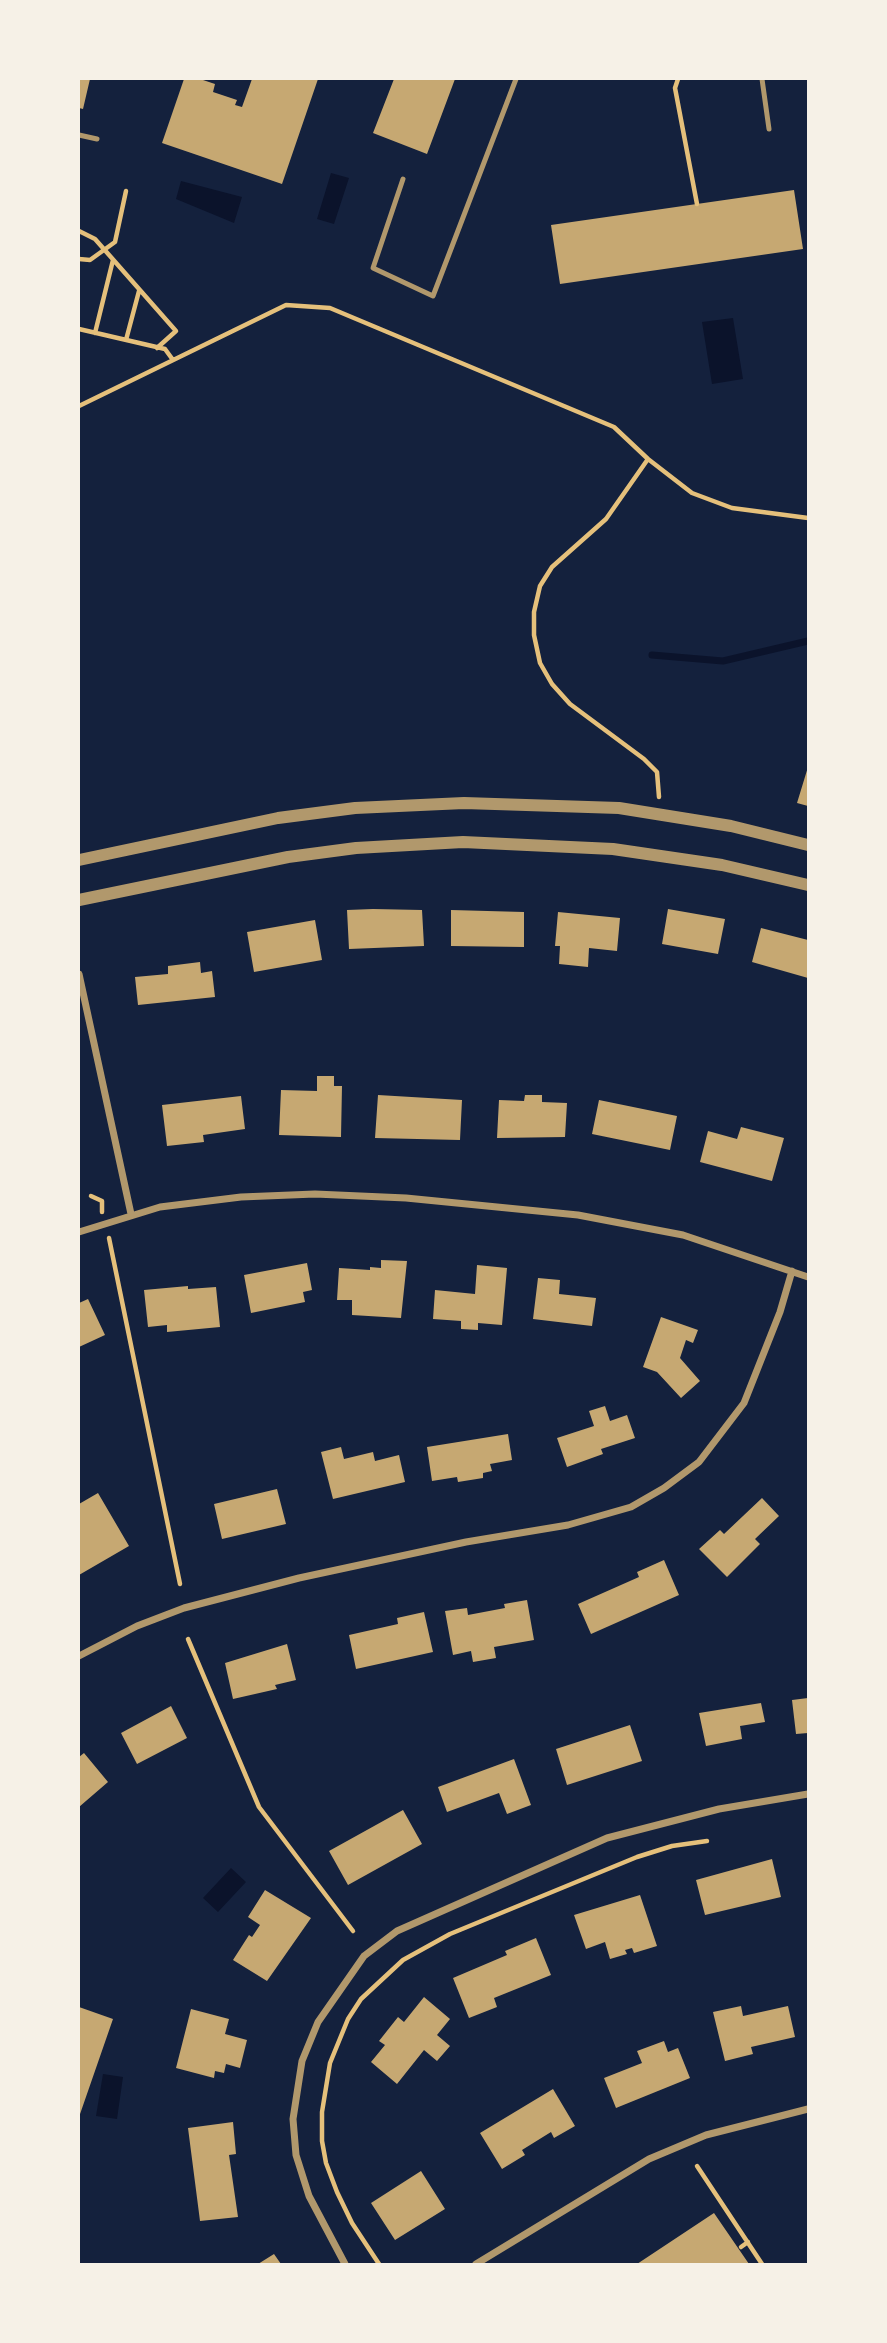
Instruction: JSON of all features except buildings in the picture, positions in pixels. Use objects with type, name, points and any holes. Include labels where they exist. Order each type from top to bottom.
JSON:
[{"type":"street","points":[[79,860],[278,818],[355,808],[464,803],[619,808],[730,826],[808,845]]},
{"type":"street","points":[[79,900],[288,858],[382,845],[463,842],[613,849],[722,865],[808,884]]},
{"type":"street","points":[[79,974],[131,1214]]},
{"type":"street","points":[[79,1232],[160,1207],[242,1198],[315,1194],[496,1205],[578,1215],[683,1235],[808,1277]]},
{"type":"street","points":[[79,1656],[137,1626],[184,1608],[299,1578],[568,1524],[631,1507],[664,1488],[699,1462],[744,1403],[780,1312],[792,1271]]},
{"type":"street","points":[[345,2264],[309,2196],[296,2155],[293,2119],[302,2061],[317,2022],[364,1956],[397,1931],[607,1838],[719,1809],[808,1794]]},
{"type":"street","points":[[476,2264],[649,2159],[706,2135],[808,2109]]},
{"type":"lane","points":[[403,180],[373,268],[433,296],[516,79]]},
{"type":"lane","points":[[762,79],[769,129]]},
{"type":"lane","points":[[79,135],[97,139]]},
{"type":"path","points":[[678,79],[675,88],[697,204]]},
{"type":"path","points":[[79,258],[90,260],[115,242],[126,191]]},
{"type":"path","points":[[79,232],[95,239],[176,331],[158,348]]},
{"type":"path","points":[[95,333],[113,260]]},
{"type":"path","points":[[126,340],[140,290]]},
{"type":"path","points":[[79,406],[286,305],[330,308],[614,427],[648,459],[692,493],[733,508],[808,518]]},
{"type":"path","points":[[79,329],[165,349],[173,360]]},
{"type":"path","points":[[648,459],[607,519],[552,567],[540,586],[534,612],[534,635],[540,663],[552,684],[569,704],[644,759],[657,772],[659,797]]},
{"type":"path","points":[[113,1251],[180,1584]]},
{"type":"path","points":[[188,1639],[259,1807],[352,1931]]},
{"type":"path","points":[[379,2264],[352,2223],[337,2192],[326,2163],[322,2141],[322,2112],[330,2063],[348,2019],[361,1999],[403,1960],[450,1934],[637,1857],[672,1846],[707,1842]]},
{"type":"path","points":[[697,2166],[762,2264]]},
{"type":"path","points":[[741,2247],[748,2242]]},
{"type":"water","points":[[331,173],[349,178],[334,224],[317,219]]},
{"type":"water","points":[[181,181],[242,197],[234,223],[176,199]]},
{"type":"water","points":[[733,318],[743,379],[712,384],[702,322]]},
{"type":"water","points":[[231,1868],[246,1882],[218,1912],[203,1898]]},
{"type":"water","points":[[103,2074],[123,2077],[117,2119],[96,2116]]},
{"type":"waterway","points":[[652,655],[723,661],[808,641]]}]
